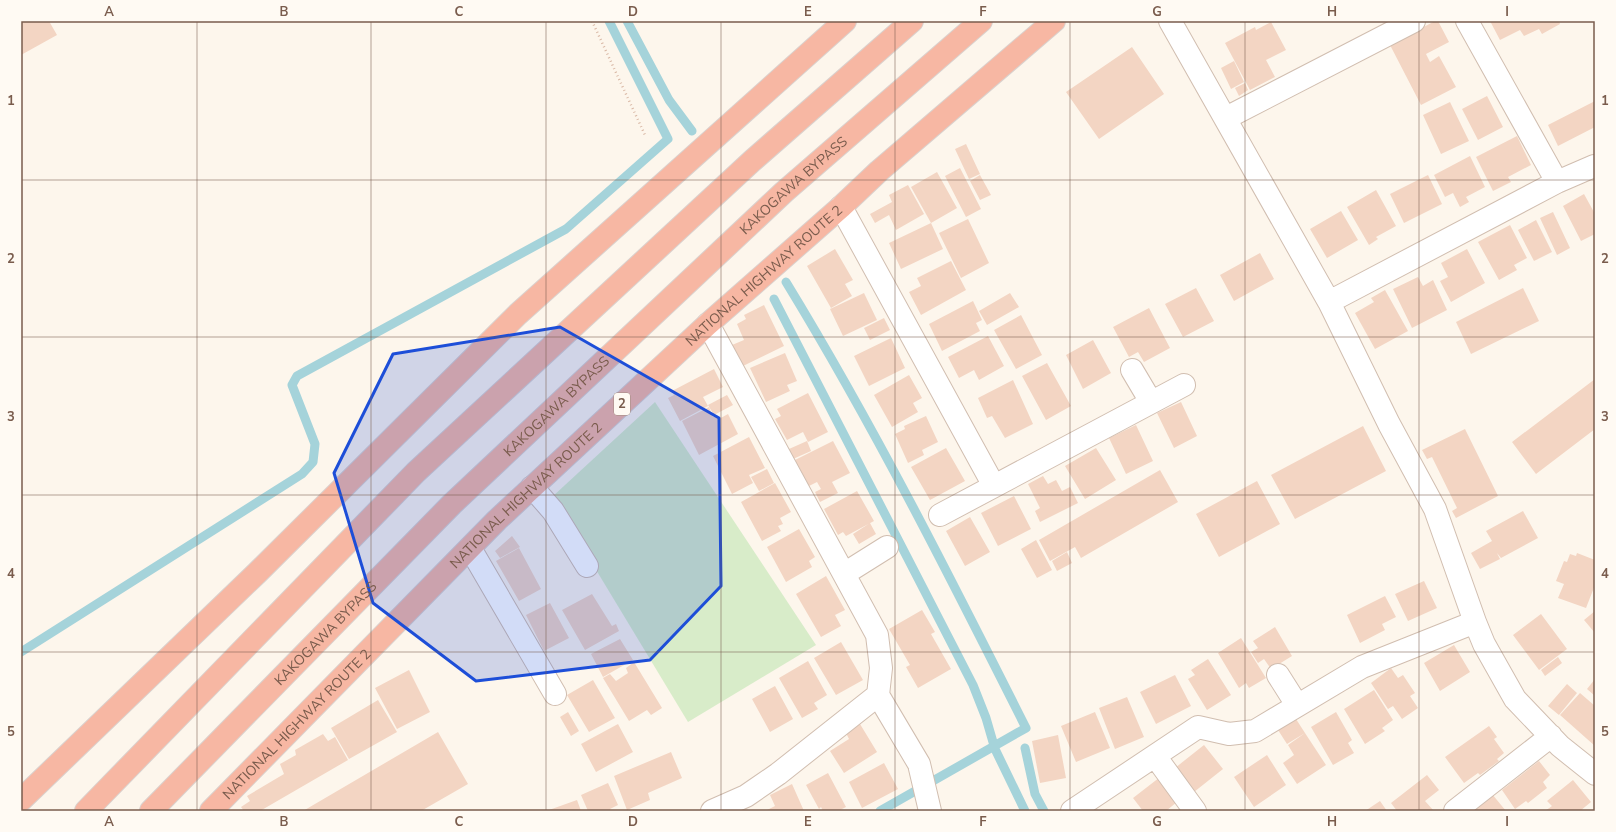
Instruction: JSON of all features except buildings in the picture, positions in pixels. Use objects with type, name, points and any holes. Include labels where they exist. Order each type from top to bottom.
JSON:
[{"type":"highway","points":[[21,800],[257,573],[518,314],[845,21]]},
{"type":"highway","points":[[86,811],[416,472],[752,161],[912,21]]},
{"type":"highway","name":"KAKOGAWA BYPASS","points":[[151,811],[452,504],[784,192],[981,21]]},
{"type":"highway","name":"NATIONAL HIGHWAY ROUTE 2","points":[[211,811],[532,487],[708,324],[841,208],[879,171],[1054,21]]},
{"type":"street","points":[[1170,21],[1329,302],[1389,424],[1435,509],[1484,644],[1515,699],[1551,736],[1595,774]]},
{"type":"street","points":[[1226,118],[1414,21]]},
{"type":"street","points":[[1467,21],[1557,182]]},
{"type":"street","points":[[1329,302],[1557,182],[1594,166]]},
{"type":"street","points":[[841,208],[994,486]]},
{"type":"street","points":[[708,324],[877,634],[881,668],[878,694],[919,764],[930,811]]},
{"type":"street","points":[[1132,370],[1151,402]]},
{"type":"street","points":[[940,515],[1184,385]]},
{"type":"street","points":[[532,487],[553,511],[587,566]]},
{"type":"street","points":[[844,574],[887,547]]},
{"type":"street","points":[[470,548],[555,694]]},
{"type":"street","points":[[1072,811],[1198,727],[1229,734],[1255,731],[1362,666],[1475,622]]},
{"type":"street","points":[[1278,674],[1297,706]]},
{"type":"street","points":[[712,811],[750,804],[778,774],[878,694]]},
{"type":"street","points":[[1455,811],[1551,736]]},
{"type":"street","points":[[1155,756],[1195,811]]},
{"type":"path","points":[[592,21],[645,135]]},
{"type":"highlighted area","points":[[560,327],[719,418],[721,586],[650,660],[476,681],[373,603],[334,473],[393,354]]},
{"type":"green space","points":[[655,402],[816,645],[688,722],[552,497]]},
{"type":"waterway","points":[[21,652],[302,474],[313,462],[315,444],[292,385],[297,376],[566,229],[668,139],[609,21]]},
{"type":"waterway","points":[[627,21],[669,100],[692,131]]},
{"type":"waterway","points":[[786,282],[881,447],[940,558],[1026,728],[880,811]]},
{"type":"waterway","points":[[774,299],[973,685],[986,718],[995,749],[1025,811]]},
{"type":"waterway","points":[[1025,748],[1035,794],[1044,811]]}]
